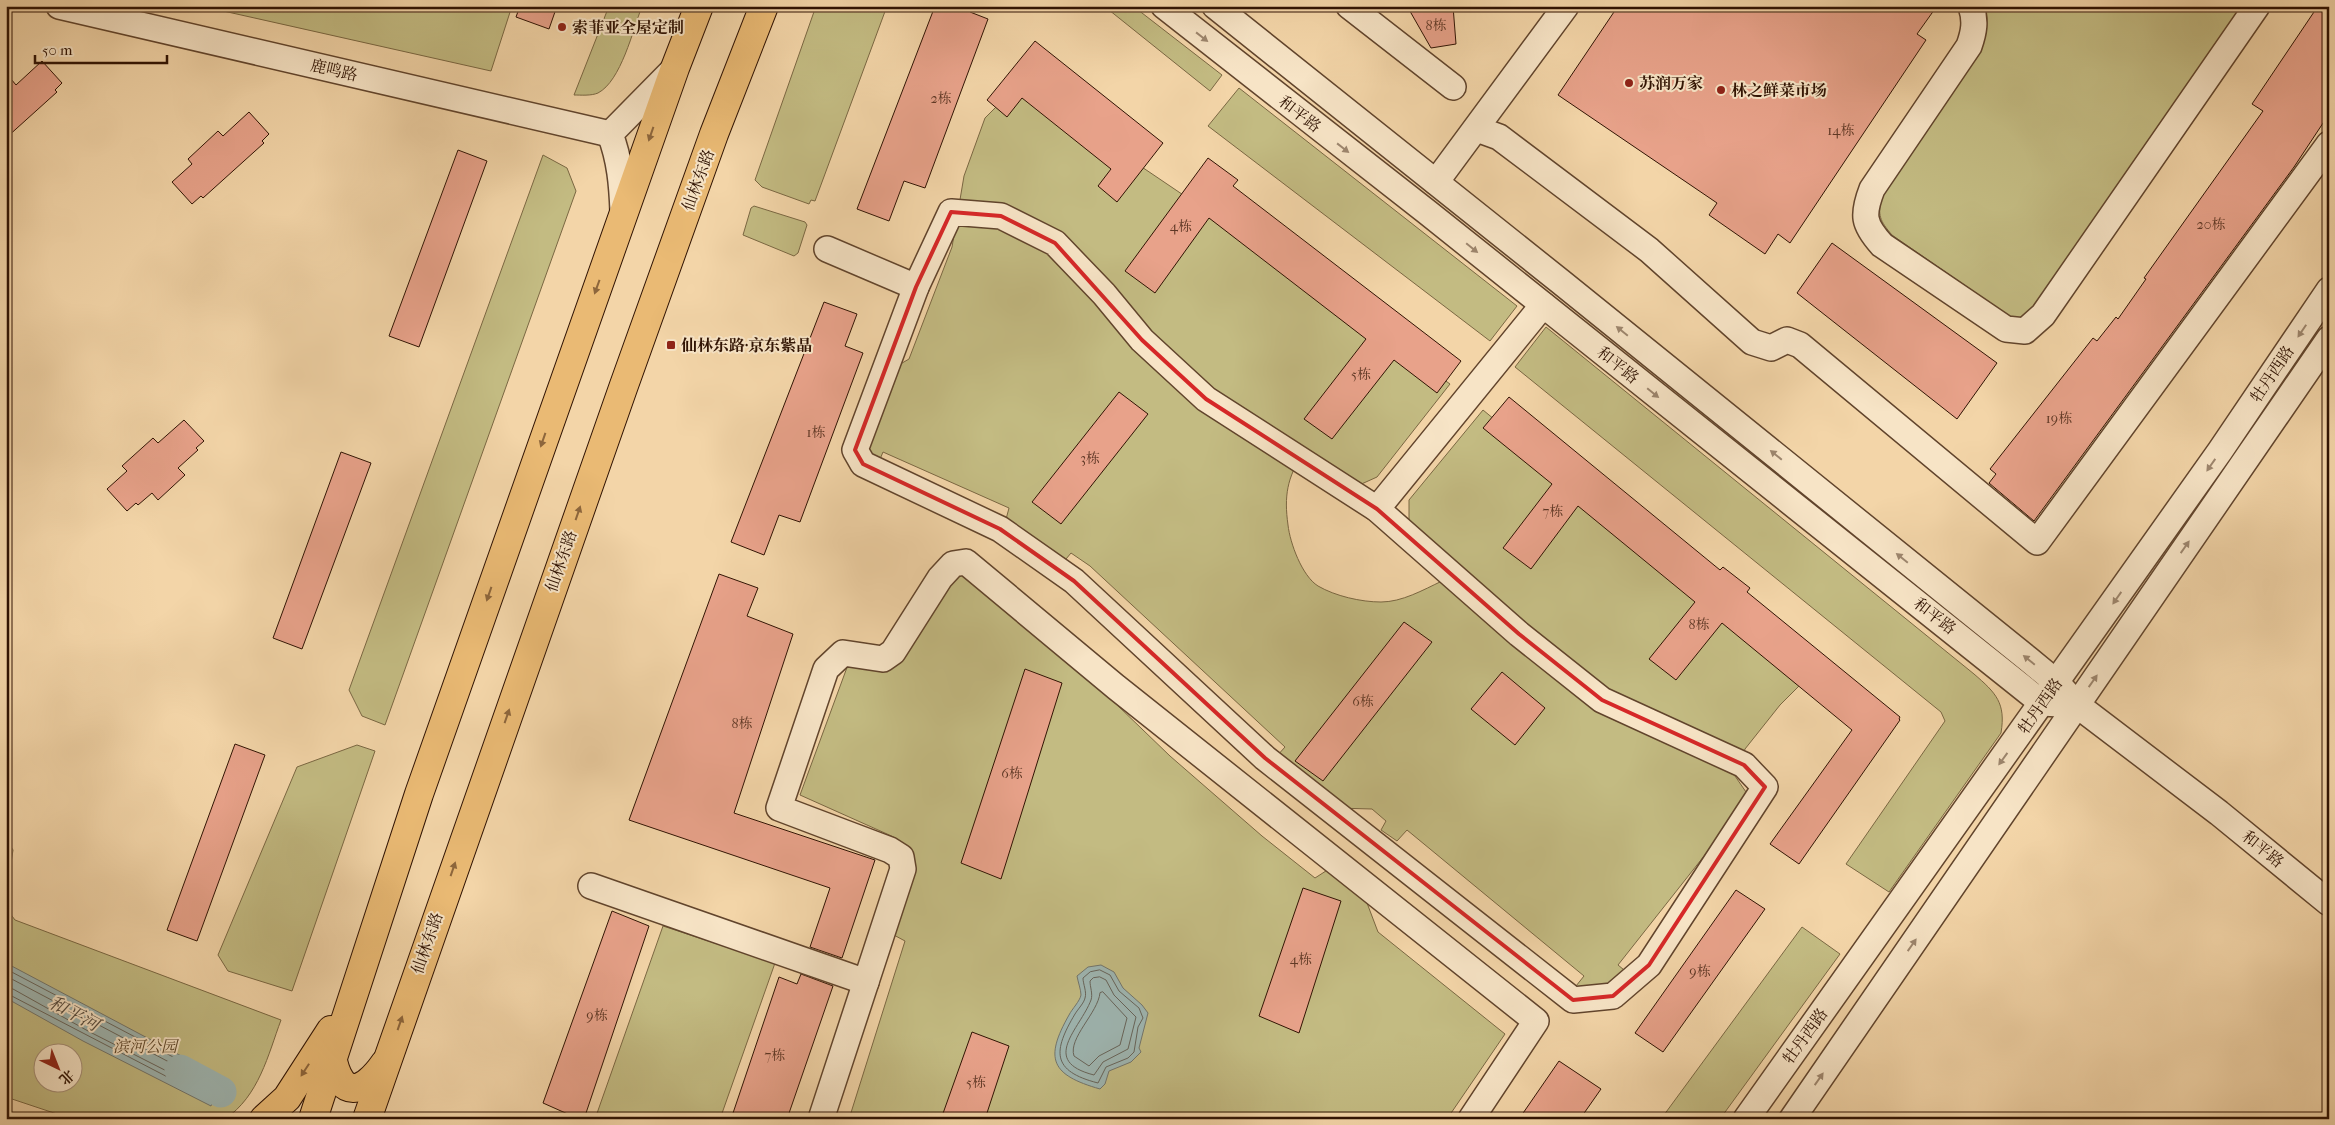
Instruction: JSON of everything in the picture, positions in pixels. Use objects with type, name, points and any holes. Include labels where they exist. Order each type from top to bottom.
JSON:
[{"type":"main road","points":[[313,1119],[350,1000],[419,794],[675,68],[699,6]]},
{"type":"main road","name":"仙林东路","points":[[367,1119],[623,388],[714,134],[764,6]]},
{"type":"main road","points":[[264,1119],[287,1098],[350,1000]]},
{"type":"main road","points":[[332,1056],[339,1080],[345,1086],[355,1088],[364,1085],[374,1078],[387,1060]]},
{"type":"main road","points":[[383,1119],[387,1060]]},
{"type":"street","name":"鹿鸣路","points":[[59,6],[610,134]]},
{"type":"street","name":"和平路","points":[[1164,6],[1543,305],[2042,704]]},
{"type":"street","name":"和平路","points":[[1215,6],[2057,683],[2077,705],[2219,813],[2329,903]]},
{"type":"street","points":[[1349,6],[1453,86]]},
{"type":"street","points":[[1436,182],[1566,6]]},
{"type":"street","points":[[1970,6],[1974,17],[1974,32],[1969,46],[1872,189],[1865,207],[1865,219],[1871,233],[1882,245],[2006,329],[2025,331],[2043,315],[2257,6]]},
{"type":"street","points":[[623,215],[622,177],[617,153],[610,134],[675,68]]},
{"type":"street","points":[[1477,129],[1499,137],[1649,250],[1752,342],[1771,348],[1787,340],[1800,345],[2036,542],[2329,144]]},
{"type":"street","points":[[951,212],[1001,216],[1055,244],[1104,294],[1142,340],[1206,400],[1377,509],[1519,634],[1602,700],[1744,764],[1765,787],[1649,966],[1612,996],[1573,1000],[1265,758],[1074,581],[1000,529],[863,464],[855,450],[916,287],[951,212]]},
{"type":"street","points":[[827,249],[916,287]]},
{"type":"street","name":"牡丹西路","points":[[1746,1119],[2057,683],[2220,451],[2329,290]]},
{"type":"street","points":[[1377,509],[1543,305]]},
{"type":"street","name":"牡丹西路","points":[[1792,1119],[2329,339]]},
{"type":"street","points":[[821,1119],[903,868],[901,857],[890,850],[779,808],[826,669],[843,653],[883,659],[894,652],[940,578],[953,564],[966,562],[1116,687],[1536,1021],[1471,1119]]},
{"type":"street","points":[[2042,704],[2077,705]]},
{"type":"street","points":[[591,886],[866,982]]},
{"type":"highlighted area","points":[[951,212],[1001,216],[1055,243],[1142,340],[1206,399],[1377,509],[1519,634],[1602,700],[1744,765],[1765,787],[1649,965],[1613,996],[1573,1000],[1265,758],[1074,581],[1000,529],[863,464],[855,450],[916,287]]},
{"type":"green space","points":[[201,6],[512,6],[491,71]]},
{"type":"green space","points":[[609,6],[642,6],[620,67],[613,78],[598,93],[574,95]]},
{"type":"green space","points":[[816,6],[887,6],[815,201],[811,200],[809,204],[762,187],[755,180]]},
{"type":"green space","points":[[1104,6],[1133,6],[1222,75],[1210,91]]},
{"type":"green space","points":[[1980,6],[2249,6],[2043,308],[2023,319],[2012,318],[1892,235],[1882,222],[1880,213],[1882,197],[1979,50]]},
{"type":"green space","points":[[1019,84],[1204,209],[1450,384],[1377,477],[1357,486],[1303,453],[1293,471],[1288,488],[1286,505],[1288,525],[1291,541],[1302,567],[1318,586],[1348,598],[1381,602],[1405,598],[1442,581],[1409,527],[1409,500],[1483,410],[1807,678],[1780,705],[1745,749],[1735,776],[1746,792],[1738,813],[1618,965],[1629,974],[1620,983],[1590,992],[1576,986],[1584,976],[1407,830],[1397,841],[1381,830],[1386,821],[1372,809],[1336,808],[1276,757],[1285,747],[1090,566],[1071,553],[1066,559],[1005,523],[1009,508],[883,452],[878,464],[864,446],[897,366],[909,359],[952,247],[964,176],[985,118]]},
{"type":"green space","points":[[1239,88],[1517,306],[1490,341],[1208,126]]},
{"type":"green space","points":[[543,155],[567,168],[576,191],[385,725],[362,716],[349,690]]},
{"type":"green space","points":[[754,206],[805,222],[807,225],[798,253],[794,256],[743,235],[751,208]]},
{"type":"green space","points":[[1546,327],[1974,674],[1998,699],[2002,714],[2001,733],[1889,892],[1846,864],[1945,721],[1941,712],[1515,367]]},
{"type":"green space","points":[[960,572],[1086,675],[1170,756],[1262,836],[1315,878],[1329,869],[1367,903],[1378,932],[1505,1034],[1447,1119],[849,1119],[905,941],[892,934],[911,852],[896,838],[800,795],[849,662],[881,667],[951,575]]},
{"type":"green space","points":[[357,745],[375,751],[292,991],[228,971],[218,955],[297,767]]},
{"type":"green space","points":[[6,838],[13,850],[6,895]]},
{"type":"green space","name":"滨河公园","points":[[6,908],[15,920],[281,1020],[267,1061],[254,1087],[237,1110],[225,1119],[72,1119],[6,1097]]},
{"type":"green space","points":[[663,926],[775,963],[720,1119],[595,1119]]},
{"type":"green space","points":[[1802,927],[1840,954],[1720,1119],[1661,1119]]},
{"type":"water","points":[[6,963],[221,1077],[211,1106],[83,1041],[6,998]]},
{"type":"water","points":[[1101,965],[1114,972],[1123,988],[1148,1013],[1139,1048],[1141,1052],[1131,1062],[1109,1071],[1105,1084],[1100,1089],[1071,1078],[1062,1071],[1057,1063],[1055,1054],[1056,1043],[1061,1030],[1081,995],[1077,976],[1088,967]]},
{"type":"building","points":[[520,6],[557,6],[549,29],[516,17]]},
{"type":"building","points":[[935,6],[972,6],[970,12],[988,19],[925,188],[904,181],[889,221],[857,209]]},
{"type":"building","points":[[1407,6],[1453,6],[1456,44],[1431,48]]},
{"type":"building","points":[[1618,6],[1937,6],[1917,34],[1926,40],[1790,243],[1778,234],[1765,254],[1709,215],[1717,203],[1558,95]]},
{"type":"building","points":[[2318,6],[2329,6],[2329,114],[2294,167],[2034,521],[1989,483],[1996,474],[1990,469],[2093,338],[2097,341],[2116,317],[2118,319],[2146,279],[2144,278],[2263,111],[2252,104]]},
{"type":"building","points":[[1035,41],[1163,143],[1117,202],[1098,186],[1111,169],[1022,98],[1007,117],[987,100]]},
{"type":"building","points":[[42,61],[62,83],[55,90],[57,92],[6,138],[6,73],[16,85]]},
{"type":"building","points":[[249,112],[269,134],[262,141],[264,143],[203,198],[201,196],[192,204],[172,182],[192,164],[188,159],[218,131],[223,136]]},
{"type":"building","points":[[458,150],[487,161],[419,347],[389,336]]},
{"type":"building","points":[[1208,158],[1238,180],[1233,186],[1461,361],[1437,393],[1394,360],[1332,439],[1304,419],[1366,339],[1209,218],[1155,293],[1125,271]]},
{"type":"building","points":[[1832,243],[1997,363],[1957,419],[1797,293]]},
{"type":"building","points":[[824,302],[857,314],[845,346],[863,353],[800,522],[779,515],[764,555],[731,542]]},
{"type":"building","points":[[1119,392],[1148,414],[1061,524],[1032,502]]},
{"type":"building","points":[[1509,397],[1720,570],[1723,567],[1750,588],[1747,592],[1900,717],[1900,720],[1799,864],[1770,844],[1852,730],[1722,623],[1676,680],[1649,659],[1695,602],[1578,506],[1531,569],[1503,548],[1552,484],[1483,428]]},
{"type":"building","points":[[184,420],[204,441],[196,448],[198,450],[178,468],[185,475],[158,500],[152,493],[138,505],[136,503],[127,511],[107,489],[127,471],[122,466],[153,438],[158,443]]},
{"type":"building","points":[[341,452],[371,463],[302,649],[273,638]]},
{"type":"building","points":[[719,574],[758,588],[747,616],[793,634],[734,813],[875,860],[842,958],[810,947],[830,888],[629,820]]},
{"type":"building","points":[[1404,622],[1432,642],[1323,781],[1295,761]]},
{"type":"building","points":[[1025,669],[1062,683],[1001,879],[961,863]]},
{"type":"building","points":[[1502,672],[1545,708],[1515,745],[1471,709]]},
{"type":"building","points":[[235,744],[265,755],[197,941],[167,930]]},
{"type":"building","points":[[1303,888],[1341,901],[1299,1033],[1259,1016]]},
{"type":"building","points":[[1736,890],[1765,909],[1663,1052],[1635,1033]]},
{"type":"building","points":[[612,911],[649,926],[584,1119],[579,1119],[543,1103]]},
{"type":"building","points":[[801,974],[833,986],[787,1119],[731,1119],[779,977],[797,984]]},
{"type":"building","points":[[972,1032],[1009,1046],[985,1119],[941,1119]]},
{"type":"building","points":[[1559,1061],[1601,1089],[1580,1119],[1519,1119]]},
{"type":"waterway","name":"和平河","points":[[180,1070],[221,1092]]},
{"type":"place","name":"索菲亚全屋定制","points":[[562,27]]},
{"type":"place","name":"苏润万家","points":[[1629,83]]},
{"type":"place","name":"林之鲜菜市场","points":[[1721,90]]},
{"type":"place","name":"仙林东路·京东紫晶","points":[[671,345]]}]
